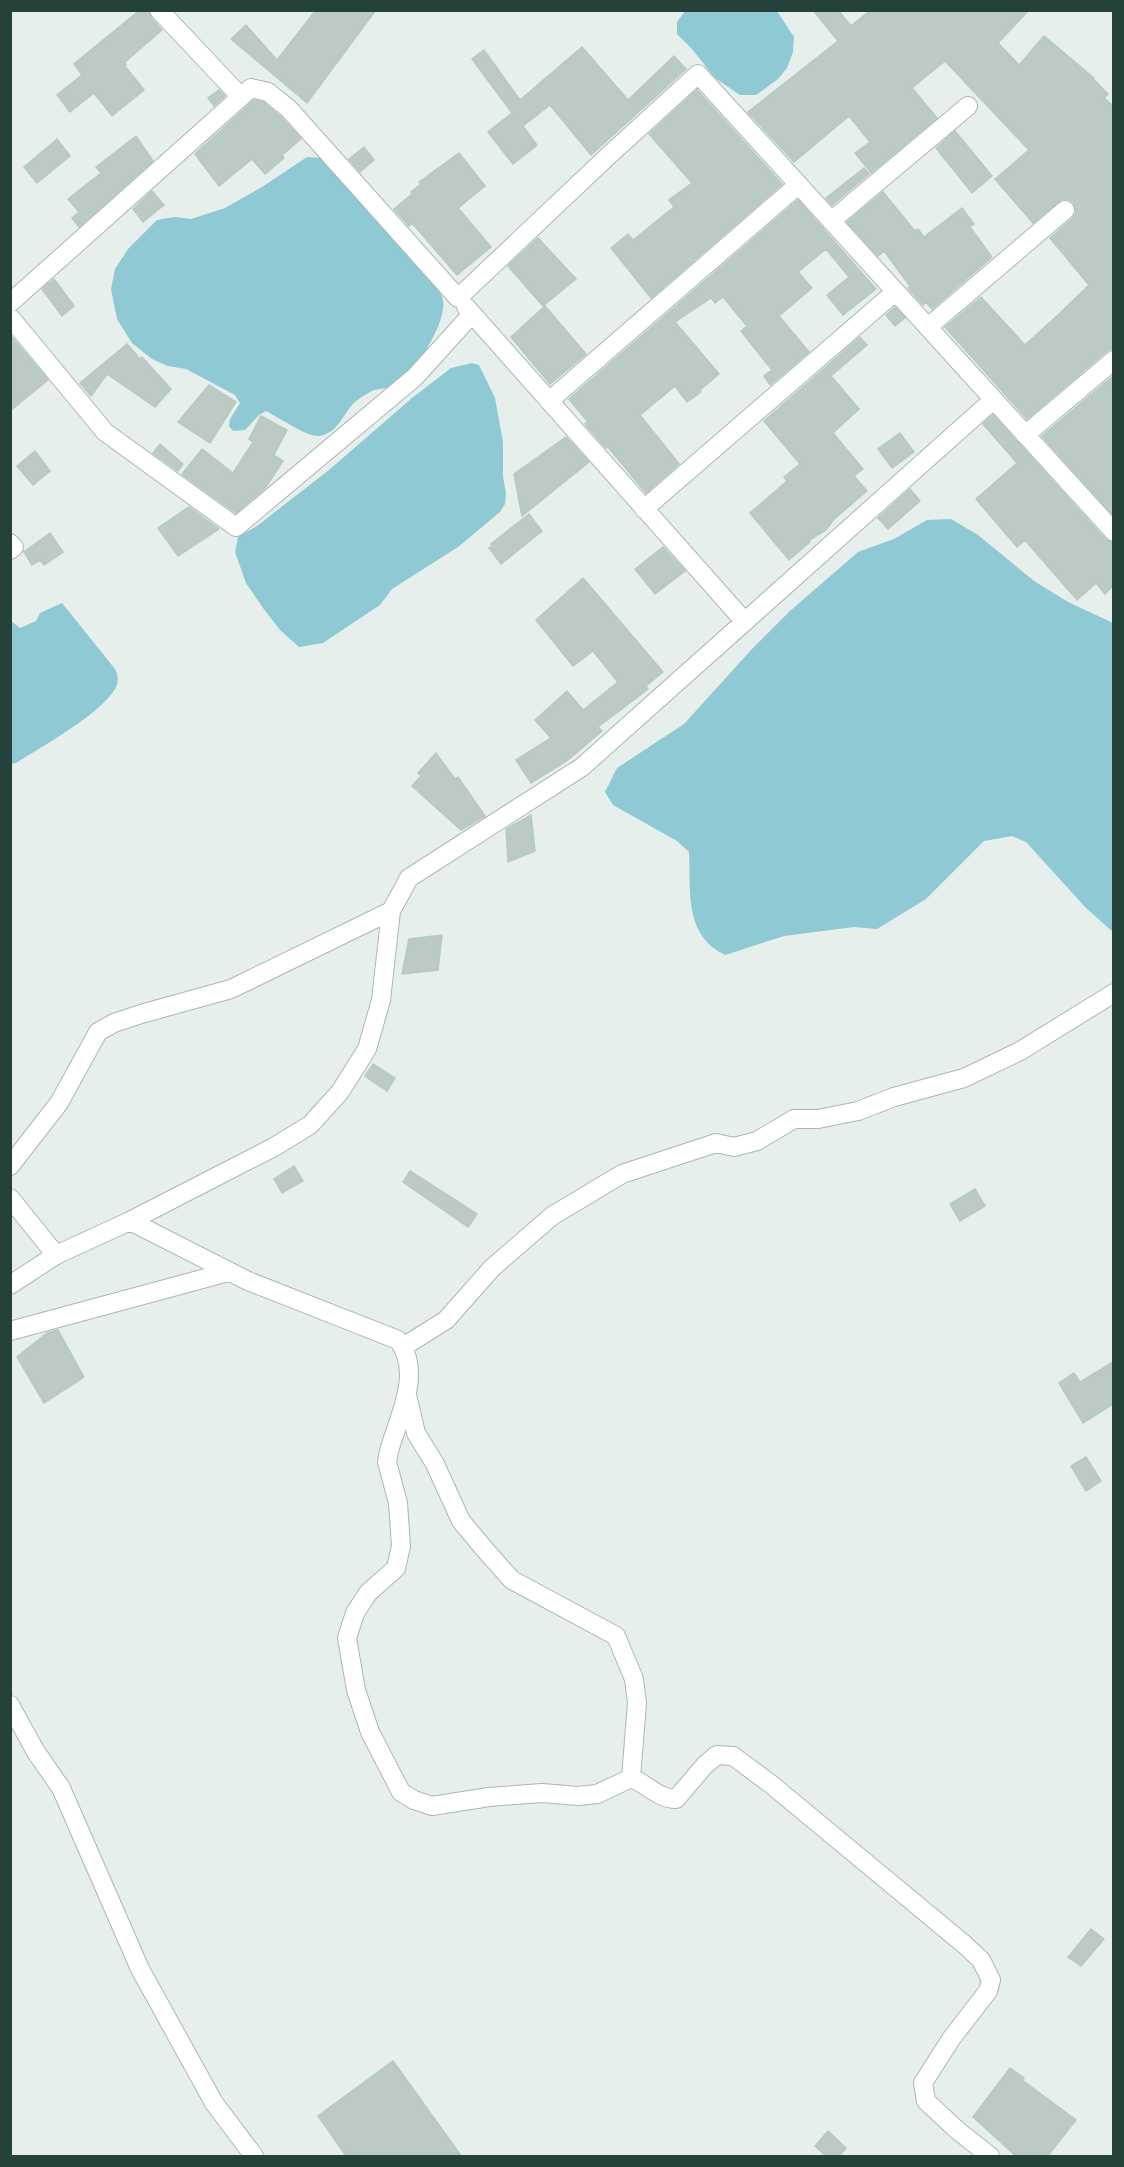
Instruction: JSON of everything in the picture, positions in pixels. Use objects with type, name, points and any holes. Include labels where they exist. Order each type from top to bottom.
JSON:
[{"type":"street","points":[[159,10],[241,97]]},
{"type":"street","points":[[458,298],[698,74],[1113,532]]},
{"type":"street","points":[[10,303],[251,88],[268,92],[288,109],[745,622]]},
{"type":"street","points":[[831,221],[968,106]]},
{"type":"street","points":[[549,401],[798,185]]},
{"type":"street","points":[[928,327],[1065,210]]},
{"type":"street","points":[[645,509],[895,292]]},
{"type":"street","points":[[10,317],[105,432],[236,527],[415,377],[472,314]]},
{"type":"street","points":[[1025,435],[1113,360]]},
{"type":"street","points":[[10,1285],[56,1255],[130,1221],[274,1147],[310,1125],[340,1092],[367,1048],[378,1010],[391,911],[410,878],[582,767],[993,400]]},
{"type":"street","points":[[10,543],[14,547],[10,550]]},
{"type":"street","points":[[10,1166],[59,1104],[98,1032],[114,1023],[141,1014],[231,989],[391,911]]},
{"type":"street","points":[[404,1347],[446,1320],[492,1268],[552,1216],[622,1174],[716,1143],[734,1147],[758,1140],[794,1119],[818,1119],[858,1111],[894,1097],[964,1078],[1020,1051],[1113,993]]},
{"type":"street","points":[[10,1198],[56,1255]]},
{"type":"street","points":[[130,1221],[228,1272],[398,1340],[404,1347],[410,1367],[406,1392],[387,1462],[399,1514],[401,1546],[396,1568],[368,1593],[355,1613],[347,1638],[356,1690],[370,1732],[401,1792],[414,1800],[432,1806],[489,1797],[542,1793],[578,1796],[597,1794],[631,1778]]},
{"type":"street","points":[[10,1331],[228,1272]]},
{"type":"street","points":[[406,1392],[416,1433],[435,1464],[461,1521],[486,1551],[512,1580],[616,1636],[634,1679],[637,1703],[631,1778]]},
{"type":"street","points":[[10,1705],[36,1752],[61,1788],[140,1969],[214,2103],[254,2157]]},
{"type":"street","points":[[631,1778],[666,1799],[676,1799],[705,1765],[717,1755],[733,1756],[782,1792],[981,1960],[991,1980],[988,1991],[951,2039],[922,2083],[926,2101],[990,2157]]},
{"type":"water","points":[[685,11],[777,11],[794,37],[793,52],[787,68],[778,79],[756,95],[740,95],[715,78],[677,34],[677,22]]},
{"type":"water","points":[[307,157],[322,158],[402,243],[436,286],[442,296],[443,310],[435,334],[404,379],[394,386],[374,390],[359,399],[335,428],[325,435],[314,435],[300,430],[266,411],[245,430],[233,431],[229,426],[230,419],[240,403],[235,395],[186,369],[168,366],[152,359],[132,343],[117,319],[111,289],[115,269],[128,249],[157,220],[174,217],[191,219],[225,208]]},
{"type":"water","points":[[472,363],[479,365],[495,398],[503,442],[505,504],[500,512],[458,547],[392,589],[380,605],[323,643],[299,647],[280,630],[246,583],[235,552],[238,537],[257,526],[329,470],[412,398],[451,368]]},
{"type":"water","points":[[951,519],[978,535],[1034,581],[1068,602],[1113,623],[1113,932],[1086,908],[1026,842],[1012,836],[984,841],[926,899],[877,929],[854,927],[784,936],[725,955],[702,936],[696,924],[690,897],[689,852],[677,841],[613,805],[605,792],[617,768],[684,724],[790,611],[858,552],[894,539],[927,520]]},
{"type":"water","points":[[62,603],[115,669],[118,678],[117,685],[109,697],[85,718],[11,764],[11,621],[20,628],[36,621],[40,613]]},
{"type":"building","points":[[140,10],[148,10],[151,18],[162,30],[125,62],[125,66],[144,90],[112,116],[94,93],[70,112],[57,95],[82,75],[74,64]]},
{"type":"building","points":[[316,10],[376,10],[307,103],[231,39],[246,25],[277,60]]},
{"type":"building","points":[[813,10],[838,10],[851,26],[871,10],[1029,10],[998,43],[1019,65],[1044,36],[1094,78],[1108,94],[1104,98],[1113,106],[1113,348],[1027,419],[945,327],[981,297],[1025,345],[1058,315],[1089,285],[1050,238],[1073,218],[1076,213],[1074,203],[1068,199],[1062,199],[1033,223],[995,179],[1029,150],[945,61],[912,88],[937,118],[871,173],[855,153],[870,142],[849,116],[794,162],[748,112],[838,41]]},
{"type":"building","points":[[582,47],[628,100],[674,56],[686,69],[591,155],[550,105],[523,126],[537,145],[513,164],[488,132],[512,113],[472,59],[484,50],[520,100]]},
{"type":"building","points":[[219,90],[225,96],[214,106],[208,98]]},
{"type":"building","points":[[697,90],[782,184],[651,298],[611,248],[628,234],[633,240],[674,207],[669,200],[692,183],[649,134]]},
{"type":"building","points":[[254,100],[263,102],[281,117],[301,139],[265,174],[252,159],[219,186],[195,154]]},
{"type":"building","points":[[955,131],[992,176],[972,193],[936,148]]},
{"type":"building","points":[[136,136],[153,161],[79,227],[72,218],[79,212],[68,199],[101,173],[96,167]]},
{"type":"building","points":[[57,139],[70,156],[37,183],[24,167]]},
{"type":"building","points":[[364,147],[374,160],[360,172],[349,159]]},
{"type":"building","points":[[459,153],[485,186],[458,208],[491,247],[457,275],[412,223],[409,226],[394,209],[412,194],[411,192],[421,184],[419,182]]},
{"type":"building","points":[[864,168],[869,174],[832,205],[826,198]]},
{"type":"building","points":[[152,191],[164,205],[143,222],[133,209]]},
{"type":"building","points":[[883,192],[915,231],[918,229],[924,237],[962,208],[974,224],[970,227],[992,257],[932,309],[926,302],[923,305],[908,288],[910,286],[884,251],[878,256],[847,222]]},
{"type":"building","points":[[798,200],[876,289],[843,315],[827,295],[849,277],[826,249],[798,272],[812,288],[779,316],[809,352],[770,385],[764,376],[772,370],[741,331],[747,326],[723,297],[715,303],[711,298],[675,322],[719,374],[687,402],[675,386],[640,415],[679,464],[646,493],[608,447],[606,448],[585,424],[588,422],[569,399]]},
{"type":"building","points":[[538,238],[576,279],[543,306],[508,266]]},
{"type":"building","points":[[54,279],[74,306],[62,316],[42,289]]},
{"type":"building","points":[[545,306],[586,354],[550,384],[511,337]]},
{"type":"building","points":[[895,307],[905,318],[895,326],[886,315]]},
{"type":"building","points":[[10,335],[48,380],[10,411]]},
{"type":"building","points":[[860,337],[867,345],[831,376],[859,409],[833,433],[863,469],[854,476],[867,491],[834,519],[826,530],[808,541],[810,542],[789,560],[750,513],[787,481],[784,477],[800,464],[764,421]]},
{"type":"building","points":[[127,344],[171,389],[155,407],[107,374],[91,396],[80,383]]},
{"type":"building","points":[[1112,377],[1113,379],[1113,515],[1042,436]]},
{"type":"building","points":[[209,385],[236,402],[210,443],[178,422]]},
{"type":"building","points":[[993,415],[1106,540],[1113,543],[1113,586],[1105,594],[1096,583],[1077,600],[1025,540],[1017,547],[976,499],[1017,463],[983,424]]},
{"type":"building","points":[[261,416],[287,430],[274,455],[283,461],[266,487],[236,513],[182,474],[202,449],[233,473],[253,442],[249,439]]},
{"type":"building","points":[[900,433],[914,452],[892,468],[878,449]]},
{"type":"building","points":[[566,437],[589,462],[522,516],[514,474]]},
{"type":"building","points":[[160,444],[183,464],[178,471],[153,453]]},
{"type":"building","points":[[35,451],[50,471],[33,485],[17,466]]},
{"type":"building","points":[[910,489],[920,501],[888,529],[878,518]]},
{"type":"building","points":[[189,507],[219,529],[178,556],[158,528]]},
{"type":"building","points":[[529,514],[542,531],[501,564],[489,548],[491,544]]},
{"type":"building","points":[[50,533],[63,552],[44,565],[40,560],[32,565],[24,552]]},
{"type":"building","points":[[663,547],[685,571],[655,594],[635,569]]},
{"type":"building","points":[[583,578],[663,672],[646,686],[648,689],[598,727],[602,731],[568,760],[531,783],[516,760],[551,738],[535,720],[567,691],[583,710],[618,682],[593,651],[573,666],[536,620]]},
{"type":"building","points":[[436,753],[455,779],[458,777],[485,816],[461,830],[412,786],[421,776],[418,773]]},
{"type":"building","points":[[531,815],[535,851],[508,862],[506,829]]},
{"type":"building","points":[[442,935],[438,970],[402,974],[409,939]]},
{"type":"building","points":[[373,1064],[395,1078],[387,1091],[365,1076]]},
{"type":"building","points":[[294,1166],[303,1181],[282,1193],[274,1179]]},
{"type":"building","points":[[410,1171],[477,1214],[468,1227],[403,1182]]},
{"type":"building","points":[[975,1189],[985,1206],[960,1221],[950,1204]]},
{"type":"building","points":[[58,1330],[84,1377],[44,1403],[17,1357],[47,1333]]},
{"type":"building","points":[[1113,1362],[1113,1404],[1083,1423],[1059,1383],[1074,1373],[1080,1382]]},
{"type":"building","points":[[1086,1457],[1101,1481],[1086,1491],[1071,1466]]},
{"type":"building","points":[[1091,1929],[1104,1939],[1081,1966],[1068,1957]]},
{"type":"building","points":[[393,2061],[462,2157],[347,2157],[318,2116]]},
{"type":"building","points":[[1010,2068],[1024,2078],[1022,2080],[1076,2120],[1047,2157],[1017,2157],[973,2117]]},
{"type":"building","points":[[828,2131],[846,2148],[838,2157],[827,2157],[815,2146]]}]
